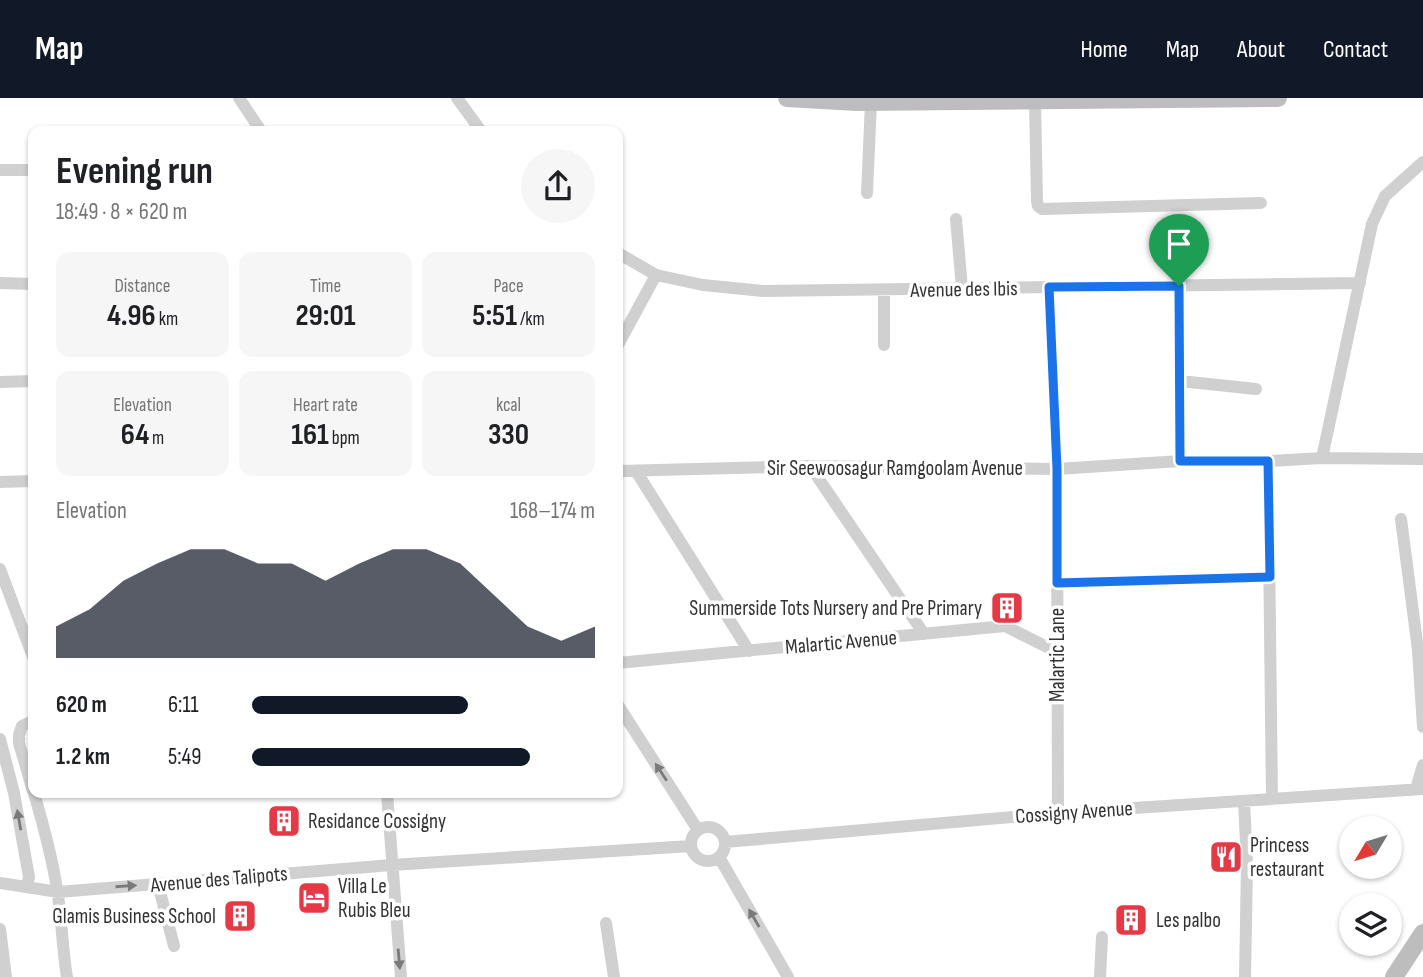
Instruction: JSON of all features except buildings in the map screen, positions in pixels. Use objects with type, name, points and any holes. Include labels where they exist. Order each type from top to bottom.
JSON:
[{"type":"main road","points":[[787,98],[863,101],[1278,98]]},
{"type":"main road","points":[[1394,977],[1423,933]]},
{"type":"street","points":[[239,98],[258,126]]},
{"type":"street","points":[[457,98],[477,126]]},
{"type":"street","points":[[1035,100],[1037,201],[1042,209],[1261,203]]},
{"type":"street","points":[[863,101],[867,193]]},
{"type":"street","points":[[1322,458],[1372,225],[1385,196],[1423,162]]},
{"type":"street","points":[[0,170],[28,170]]},
{"type":"street","points":[[956,219],[962,289]]},
{"type":"street","name":"Avenue des Ibis","points":[[623,256],[656,275],[704,285],[763,291],[1360,283]]},
{"type":"street","points":[[623,336],[656,275]]},
{"type":"street","points":[[0,283],[28,284]]},
{"type":"street","points":[[1179,286],[1180,461]]},
{"type":"street","name":"Malartic Lane","points":[[1049,287],[1057,469],[1058,813]]},
{"type":"street","points":[[884,290],[884,345]]},
{"type":"street","points":[[0,382],[28,381]]},
{"type":"street","points":[[1180,381],[1256,389]]},
{"type":"street","name":"Sir Seewoosagur Ramgoolam Avenue","points":[[623,471],[810,466],[1057,469],[1180,461],[1423,459]]},
{"type":"street","points":[[1268,461],[1272,799]]},
{"type":"street","points":[[810,466],[925,634]]},
{"type":"street","points":[[636,471],[748,650]]},
{"type":"street","points":[[0,482],[28,481]]},
{"type":"street","points":[[1401,519],[1418,650],[1423,727]]},
{"type":"street","points":[[0,569],[28,643]]},
{"type":"street","points":[[1057,583],[1270,577]]},
{"type":"street","name":"Malartic Avenue","points":[[623,662],[1005,626],[1057,652]]},
{"type":"street","points":[[623,713],[698,830]]},
{"type":"street","points":[[28,723],[19,735],[19,743],[28,772]]},
{"type":"street","points":[[0,739],[14,793],[29,877],[27,887]]},
{"type":"street","points":[[1420,789],[1423,765]]},
{"type":"street","name":"Cossigny Avenue","points":[[725,842],[1058,813],[1420,789]]},
{"type":"street","points":[[36,798],[58,892],[67,977]]},
{"type":"street","points":[[387,798],[401,977]]},
{"type":"street","points":[[1244,801],[1247,864],[1245,977]]},
{"type":"street","points":[[703,827],[715,828],[723,836],[725,848],[719,857],[708,862],[693,853],[691,840],[698,830],[703,827]]},
{"type":"street","name":"Avenue des Talipots","points":[[0,883],[58,892],[392,865],[691,846]]},
{"type":"street","points":[[719,857],[789,977]]},
{"type":"street","points":[[158,884],[174,946]]},
{"type":"street","points":[[606,923],[614,977]]},
{"type":"street","points":[[0,929],[6,977]]},
{"type":"street","points":[[1100,977],[1102,937]]},
{"type":"place","name":"Summerside Tots Nursery and Pre Primary","points":[[1007,608]]},
{"type":"place","name":"Residance Cossigny","points":[[284,821]]},
{"type":"place","name":"Princess restaurant","points":[[1226,857]]},
{"type":"place","name":"Villa Le Rubis Bleu","points":[[314,898]]},
{"type":"place","name":"Glamis Business School","points":[[240,916]]},
{"type":"place","name":"Les palbo","points":[[1131,920]]},
{"type":"route","points":[[1179,286],[1180,461],[1268,461],[1270,577],[1057,583],[1057,469],[1049,287],[1179,286]]}]
